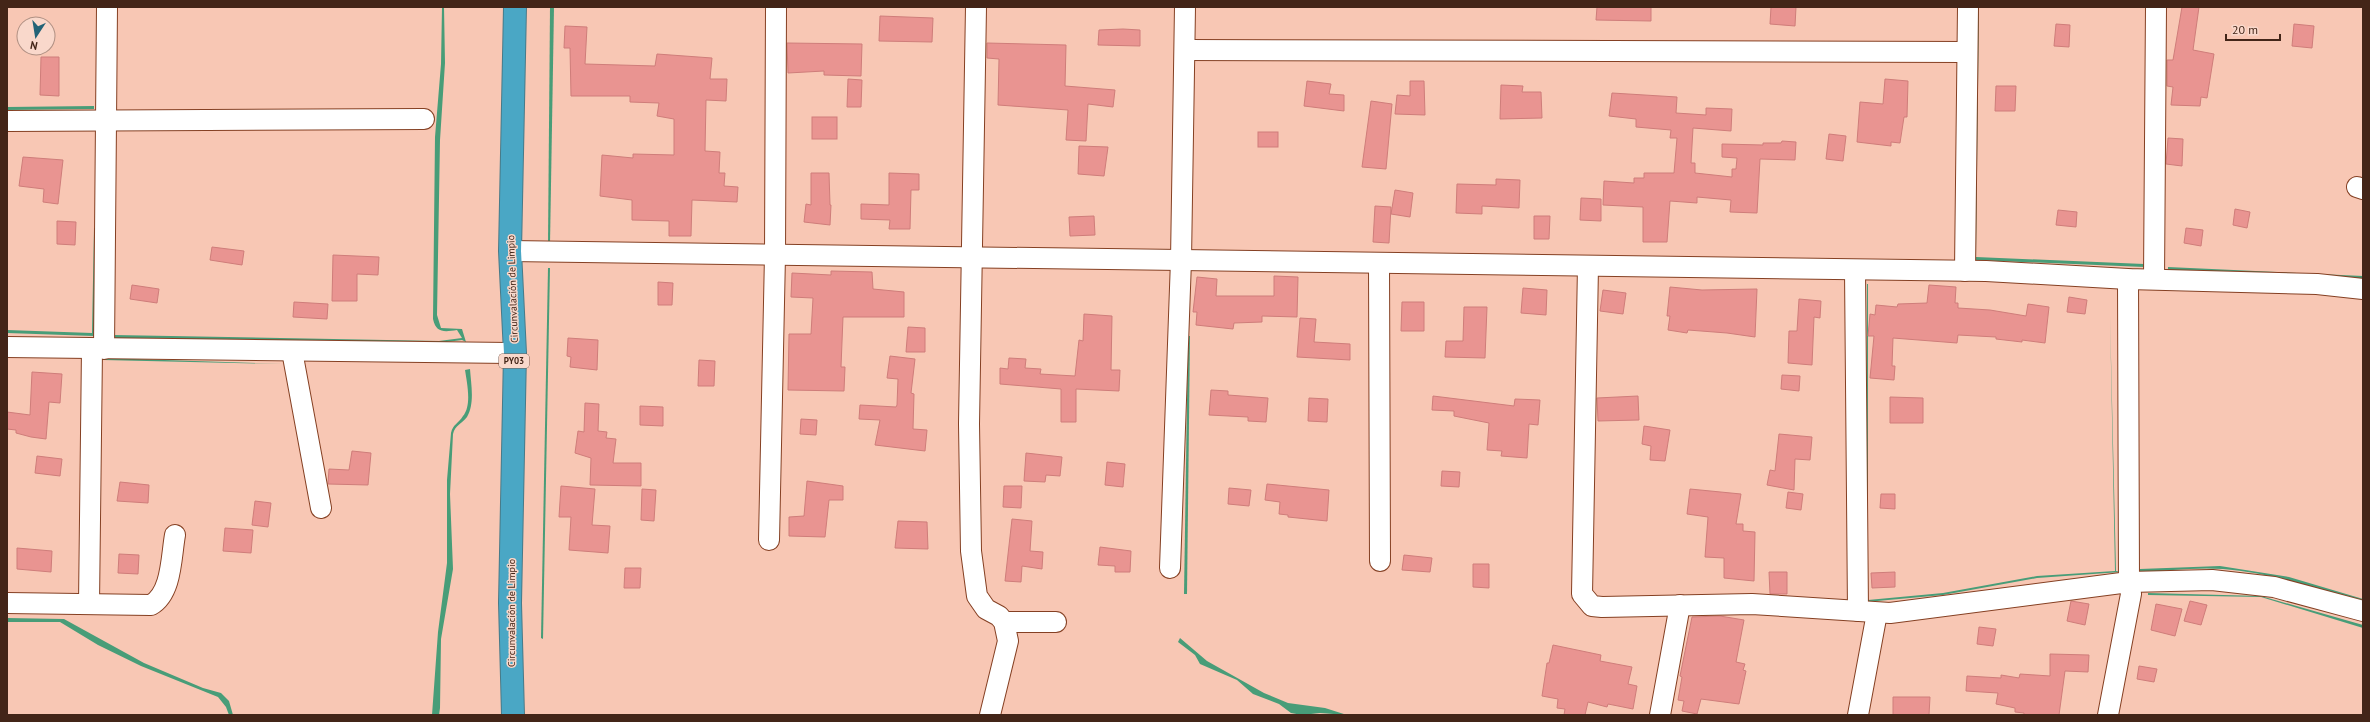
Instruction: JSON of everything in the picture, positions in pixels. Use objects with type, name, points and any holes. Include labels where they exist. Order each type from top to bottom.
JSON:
[{"type":"highway","name":"Circunvalación de Limpio","points":[[513,715],[510,602],[515,353],[510,250],[515,7]]},
{"type":"street","points":[[89,604],[105,120],[107,7]]},
{"type":"street","points":[[769,540],[775,255],[776,7]]},
{"type":"street","points":[[976,7],[974,258],[969,424],[971,551],[977,596],[986,609],[999,616],[1004,622],[1007,633],[1006,651],[990,715]]},
{"type":"street","points":[[1170,568],[1181,260],[1185,7]]},
{"type":"street","points":[[1965,271],[1968,7]]},
{"type":"street","points":[[2154,279],[2156,7]]},
{"type":"street","points":[[1185,50],[1967,52]]},
{"type":"street","points":[[7,121],[424,119]]},
{"type":"street","points":[[510,250],[974,258],[1965,271],[2128,279],[2317,284],[2363,289]]},
{"type":"street","points":[[1379,263],[1380,561]]},
{"type":"street","points":[[1588,266],[1582,594],[1592,606],[1752,604],[1868,612],[2129,582],[2212,580],[2274,587],[2363,611]]},
{"type":"street","points":[[1855,270],[1868,612],[1858,715]]},
{"type":"street","points":[[2108,715],[2131,605],[2129,582],[2128,279]]},
{"type":"street","points":[[7,347],[515,353]]},
{"type":"street","points":[[292,351],[321,508]]},
{"type":"street","points":[[7,603],[151,605],[156,602],[165,590],[175,535]]},
{"type":"street","points":[[1660,715],[1680,605]]},
{"type":"street","points":[[1004,622],[1056,622]]},
{"type":"shaded area","points":[[442,7],[444,7],[445,63],[440,140],[437,315],[441,328],[462,329],[466,342],[462,340],[439,343],[114,338],[114,335],[439,341],[462,338],[457,330],[444,331],[438,329],[434,324],[433,319],[435,137],[441,64]]},
{"type":"shaded area","points":[[550,7],[554,7],[550,244],[548,243]]},
{"type":"shaded area","points":[[1977,7],[1979,7],[1976,257],[2144,264],[2144,267],[1975,260]]},
{"type":"shaded area","points":[[94,106],[94,109],[7,110],[7,107]]},
{"type":"shaded area","points":[[94,228],[96,228],[94,336],[7,333],[7,330],[92,333]]},
{"type":"shaded area","points":[[2168,267],[2363,276],[2363,280],[2168,270]]},
{"type":"shaded area","points":[[548,268],[550,268],[543,639],[541,638]]},
{"type":"shaded area","points":[[1867,284],[1868,600],[1943,593],[2037,576],[2115,571],[2110,315],[2116,571],[2121,572],[2037,578],[1943,595],[1866,602]]},
{"type":"shaded area","points":[[1188,336],[1190,336],[1187,594],[1184,594]]},
{"type":"shaded area","points":[[103,358],[284,364],[103,360]]},
{"type":"shaded area","points":[[470,369],[472,393],[471,406],[467,417],[455,429],[453,434],[450,494],[453,569],[441,639],[439,715],[432,715],[438,632],[447,563],[447,480],[451,433],[466,411],[468,387],[465,370]]},
{"type":"shaded area","points":[[2220,566],[2289,577],[2363,599],[2363,602],[2294,582],[2241,571],[2202,568],[2140,572],[2140,569]]},
{"type":"shaded area","points":[[2148,593],[2261,596],[2363,625],[2363,628],[2261,597],[2148,595]]},
{"type":"shaded area","points":[[7,618],[64,619],[144,663],[203,688],[221,693],[229,701],[233,715],[229,715],[226,707],[218,697],[141,666],[98,645],[60,622],[7,622]]},
{"type":"shaded area","points":[[1180,638],[1207,661],[1264,693],[1288,703],[1325,708],[1347,715],[1320,713],[1302,715],[1291,713],[1279,704],[1253,694],[1237,680],[1200,664],[1195,655],[1178,642]]},
{"type":"building","points":[[1597,7],[1651,7],[1651,21],[1596,20]]},
{"type":"building","points":[[1771,7],[1796,7],[1795,26],[1770,24]]},
{"type":"building","points":[[2182,7],[2199,7],[2193,50],[2214,54],[2207,98],[2201,97],[2200,106],[2171,105],[2173,87],[2167,86],[2167,60],[2173,60]]},
{"type":"building","points":[[880,16],[933,18],[932,42],[879,41]]},
{"type":"building","points":[[2056,24],[2070,25],[2069,47],[2054,46]]},
{"type":"building","points":[[2294,24],[2314,26],[2312,48],[2292,46]]},
{"type":"building","points":[[565,26],[587,27],[585,64],[655,66],[657,54],[712,58],[710,79],[727,79],[726,101],[706,100],[705,151],[720,152],[719,173],[725,173],[724,186],[738,187],[737,202],[692,200],[691,236],[669,236],[669,221],[632,220],[632,200],[600,196],[602,155],[633,158],[633,154],[674,155],[674,119],[657,116],[659,103],[630,102],[630,96],[571,96],[570,48],[564,48]]},
{"type":"building","points":[[1099,30],[1140,30],[1140,46],[1098,45]]},
{"type":"building","points":[[787,43],[862,44],[861,76],[824,75],[824,71],[788,73]]},
{"type":"building","points":[[987,43],[1066,45],[1065,86],[1115,90],[1113,107],[1088,104],[1086,141],[1066,140],[1068,110],[998,105],[999,59],[987,58]]},
{"type":"building","points":[[41,57],[59,57],[59,96],[40,95]]},
{"type":"building","points":[[848,79],[862,80],[861,107],[847,107]]},
{"type":"building","points":[[1885,79],[1908,81],[1907,117],[1904,117],[1900,143],[1891,142],[1891,146],[1857,142],[1860,102],[1883,104]]},
{"type":"building","points":[[1307,81],[1331,84],[1329,94],[1344,95],[1344,111],[1304,106]]},
{"type":"building","points":[[1410,81],[1424,81],[1425,115],[1395,114],[1397,95],[1410,96]]},
{"type":"building","points":[[1501,85],[1523,86],[1522,92],[1541,92],[1542,118],[1500,119]]},
{"type":"building","points":[[1996,86],[2016,86],[2015,111],[1995,111]]},
{"type":"building","points":[[1612,93],[1677,97],[1676,113],[1706,115],[1706,108],[1732,109],[1731,131],[1693,128],[1691,163],[1695,163],[1695,173],[1732,177],[1732,169],[1736,169],[1737,158],[1722,157],[1722,144],[1763,145],[1763,143],[1781,143],[1782,141],[1796,142],[1795,160],[1760,159],[1757,213],[1730,212],[1731,200],[1697,197],[1697,203],[1670,201],[1667,242],[1643,242],[1643,207],[1603,205],[1604,181],[1634,183],[1634,178],[1644,178],[1644,173],[1674,173],[1677,138],[1670,138],[1671,130],[1636,127],[1636,119],[1609,116]]},
{"type":"building","points":[[1371,101],[1392,104],[1386,169],[1362,167]]},
{"type":"building","points":[[812,117],[837,117],[837,139],[812,139]]},
{"type":"building","points":[[1258,132],[1278,132],[1278,147],[1258,147]]},
{"type":"building","points":[[1829,134],[1846,136],[1843,161],[1826,159]]},
{"type":"building","points":[[2168,138],[2183,139],[2182,166],[2166,164]]},
{"type":"building","points":[[1079,146],[1108,147],[1104,176],[1078,174]]},
{"type":"building","points":[[23,157],[63,160],[58,204],[43,202],[44,189],[19,186]]},
{"type":"building","points":[[811,173],[829,173],[831,205],[830,225],[804,222],[806,204],[811,205]]},
{"type":"building","points":[[889,173],[919,174],[919,190],[911,190],[910,229],[889,229],[890,220],[861,219],[861,204],[889,205]]},
{"type":"building","points":[[1496,179],[1520,180],[1519,208],[1482,206],[1482,214],[1456,213],[1457,184],[1496,185]]},
{"type":"building","points":[[1395,190],[1413,193],[1410,217],[1391,214]]},
{"type":"building","points":[[1581,198],[1601,199],[1601,221],[1580,220]]},
{"type":"building","points":[[1375,206],[1391,207],[1389,243],[1373,242]]},
{"type":"building","points":[[2235,209],[2250,212],[2247,228],[2233,225]]},
{"type":"building","points":[[2058,210],[2077,212],[2076,227],[2056,225]]},
{"type":"building","points":[[1094,216],[1095,235],[1070,236],[1069,217]]},
{"type":"building","points":[[1534,216],[1550,216],[1549,239],[1534,239]]},
{"type":"building","points":[[57,221],[76,222],[75,245],[57,244]]},
{"type":"building","points":[[2186,228],[2203,230],[2201,246],[2184,243]]},
{"type":"building","points":[[212,247],[244,251],[242,265],[210,260]]},
{"type":"building","points":[[333,255],[379,257],[378,275],[357,274],[357,301],[332,301]]},
{"type":"building","points":[[831,271],[872,272],[873,289],[904,292],[904,317],[843,317],[841,367],[845,367],[844,391],[788,390],[789,334],[811,334],[813,298],[791,297],[792,273],[831,275]]},
{"type":"building","points":[[1274,276],[1298,277],[1297,317],[1262,316],[1262,322],[1234,323],[1233,329],[1196,325],[1197,312],[1193,312],[1197,277],[1217,279],[1216,296],[1274,296]]},
{"type":"building","points":[[658,282],[673,283],[672,305],[658,305]]},
{"type":"building","points":[[132,285],[159,289],[157,303],[130,299]]},
{"type":"building","points":[[1929,285],[1956,287],[1955,303],[1958,303],[1958,308],[1990,310],[2026,316],[2028,304],[2049,307],[2045,343],[1996,339],[1996,337],[1958,335],[1957,343],[1893,338],[1892,366],[1895,366],[1894,380],[1870,378],[1874,336],[1868,336],[1870,314],[1875,315],[1876,305],[1897,307],[1898,304],[1927,303]]},
{"type":"building","points":[[1670,287],[1702,290],[1757,289],[1755,337],[1727,333],[1688,330],[1687,333],[1668,330],[1670,316],[1667,316]]},
{"type":"building","points":[[1523,288],[1547,290],[1546,315],[1521,313]]},
{"type":"building","points":[[1603,290],[1626,293],[1623,314],[1600,311]]},
{"type":"building","points":[[2069,297],[2087,300],[2085,314],[2067,312]]},
{"type":"building","points":[[1799,299],[1821,301],[1820,318],[1814,317],[1812,365],[1788,363],[1789,331],[1797,331]]},
{"type":"building","points":[[294,302],[328,304],[327,319],[293,317]]},
{"type":"building","points":[[1402,302],[1424,302],[1424,331],[1401,331]]},
{"type":"building","points":[[1464,307],[1487,307],[1485,358],[1445,357],[1446,341],[1463,341]]},
{"type":"building","points":[[1084,314],[1112,316],[1111,370],[1120,370],[1119,391],[1076,389],[1076,422],[1061,422],[1061,389],[1000,384],[1000,368],[1008,369],[1009,358],[1026,359],[1025,368],[1041,369],[1040,374],[1075,376],[1079,340],[1083,341]]},
{"type":"building","points":[[1300,318],[1316,319],[1314,342],[1350,344],[1350,360],[1297,357]]},
{"type":"building","points":[[908,327],[925,328],[925,352],[906,352]]},
{"type":"building","points":[[568,338],[598,340],[597,370],[570,367],[571,357],[567,356]]},
{"type":"building","points":[[890,356],[915,359],[911,393],[914,394],[913,429],[927,430],[925,451],[875,445],[880,420],[859,419],[860,405],[896,407],[897,405],[898,379],[887,378]]},
{"type":"building","points":[[699,360],[715,361],[714,386],[698,386]]},
{"type":"building","points":[[32,372],[62,374],[60,403],[49,402],[46,439],[31,437],[16,433],[16,430],[7,429],[7,412],[30,415]]},
{"type":"building","points":[[1782,375],[1800,376],[1799,391],[1781,389]]},
{"type":"building","points":[[1211,390],[1228,391],[1228,395],[1268,398],[1266,422],[1248,421],[1248,417],[1209,415]]},
{"type":"building","points":[[1433,396],[1514,406],[1515,399],[1540,400],[1538,425],[1529,424],[1527,458],[1501,456],[1502,451],[1487,450],[1489,423],[1454,416],[1454,411],[1432,410]]},
{"type":"building","points":[[1638,396],[1639,420],[1598,421],[1597,398]]},
{"type":"building","points":[[1890,397],[1923,398],[1923,423],[1890,423]]},
{"type":"building","points":[[1309,398],[1328,399],[1327,422],[1308,421]]},
{"type":"building","points":[[585,403],[599,404],[598,431],[607,432],[606,438],[616,439],[613,463],[641,463],[641,486],[590,485],[591,458],[575,453],[578,431],[584,432]]},
{"type":"building","points":[[640,406],[663,407],[663,426],[640,425]]},
{"type":"building","points":[[801,419],[817,420],[816,435],[800,434]]},
{"type":"building","points":[[1644,426],[1670,430],[1665,461],[1650,460],[1651,446],[1642,444]]},
{"type":"building","points":[[1779,434],[1812,437],[1810,460],[1795,459],[1794,490],[1767,485],[1770,470],[1775,471]]},
{"type":"building","points":[[352,451],[371,453],[368,485],[328,484],[329,469],[349,470]]},
{"type":"building","points":[[1026,453],[1062,457],[1060,476],[1046,475],[1045,482],[1024,481]]},
{"type":"building","points":[[37,456],[62,459],[60,476],[35,473]]},
{"type":"building","points":[[1107,462],[1125,464],[1123,487],[1105,485]]},
{"type":"building","points":[[1442,471],[1460,472],[1459,487],[1441,486]]},
{"type":"building","points":[[807,481],[843,486],[843,500],[829,500],[825,537],[789,536],[789,517],[804,516]]},
{"type":"building","points":[[120,482],[149,485],[148,503],[117,501]]},
{"type":"building","points":[[1267,484],[1329,490],[1327,521],[1288,517],[1288,515],[1279,514],[1280,502],[1265,500]]},
{"type":"building","points":[[561,486],[595,489],[592,525],[610,526],[608,553],[569,550],[571,517],[559,517]]},
{"type":"building","points":[[1004,486],[1022,486],[1021,508],[1003,507]]},
{"type":"building","points":[[1229,488],[1251,490],[1249,506],[1228,504]]},
{"type":"building","points":[[642,489],[656,490],[654,521],[641,520]]},
{"type":"building","points":[[1690,489],[1741,494],[1736,524],[1743,524],[1743,531],[1755,532],[1754,581],[1724,578],[1724,558],[1705,557],[1708,517],[1687,514]]},
{"type":"building","points":[[1788,492],[1803,494],[1801,510],[1786,508]]},
{"type":"building","points":[[1881,494],[1895,494],[1895,509],[1880,508]]},
{"type":"building","points":[[255,501],[271,503],[268,527],[252,525]]},
{"type":"building","points":[[1012,519],[1032,521],[1030,551],[1043,552],[1042,569],[1022,566],[1021,582],[1005,581]]},
{"type":"building","points":[[898,521],[927,522],[928,549],[895,548]]},
{"type":"building","points":[[225,528],[253,530],[251,553],[223,551]]},
{"type":"building","points":[[1100,547],[1131,551],[1130,572],[1115,572],[1115,566],[1098,565]]},
{"type":"building","points":[[17,548],[52,551],[51,572],[17,569]]},
{"type":"building","points":[[119,554],[139,555],[138,574],[118,573]]},
{"type":"building","points":[[1404,555],[1432,558],[1430,572],[1402,570]]},
{"type":"building","points":[[1473,564],[1489,564],[1489,588],[1473,587]]},
{"type":"building","points":[[625,568],[641,568],[640,588],[624,588]]},
{"type":"building","points":[[1769,572],[1787,572],[1787,594],[1770,594]]},
{"type":"building","points":[[1895,572],[1895,587],[1872,588],[1871,573]]},
{"type":"building","points":[[2071,601],[2089,604],[2085,625],[2067,621]]},
{"type":"building","points":[[2190,601],[2207,605],[2201,625],[2184,621]]},
{"type":"building","points":[[2156,604],[2182,609],[2175,636],[2151,630]]},
{"type":"building","points":[[1720,616],[1744,620],[1736,662],[1745,664],[1743,670],[1746,671],[1739,704],[1701,699],[1697,714],[1682,711],[1684,701],[1678,700],[1682,677],[1680,676],[1692,617]]},
{"type":"building","points":[[1979,627],[1996,629],[1993,646],[1977,644]]},
{"type":"building","points":[[1553,645],[1601,655],[1600,661],[1632,667],[1628,684],[1637,686],[1633,709],[1608,704],[1607,707],[1588,702],[1585,715],[1564,715],[1565,709],[1557,708],[1558,699],[1542,696],[1547,663],[1549,663]]},
{"type":"building","points":[[2050,654],[2089,655],[2088,672],[2065,671],[2059,715],[2024,715],[2024,713],[2015,712],[2015,708],[1996,704],[1998,693],[1966,691],[1967,676],[2001,678],[2001,675],[2019,678],[2020,674],[2050,676]]},
{"type":"building","points":[[2139,666],[2157,669],[2154,682],[2137,679]]},
{"type":"building","points":[[1893,697],[1930,697],[1929,715],[1893,715]]}]
